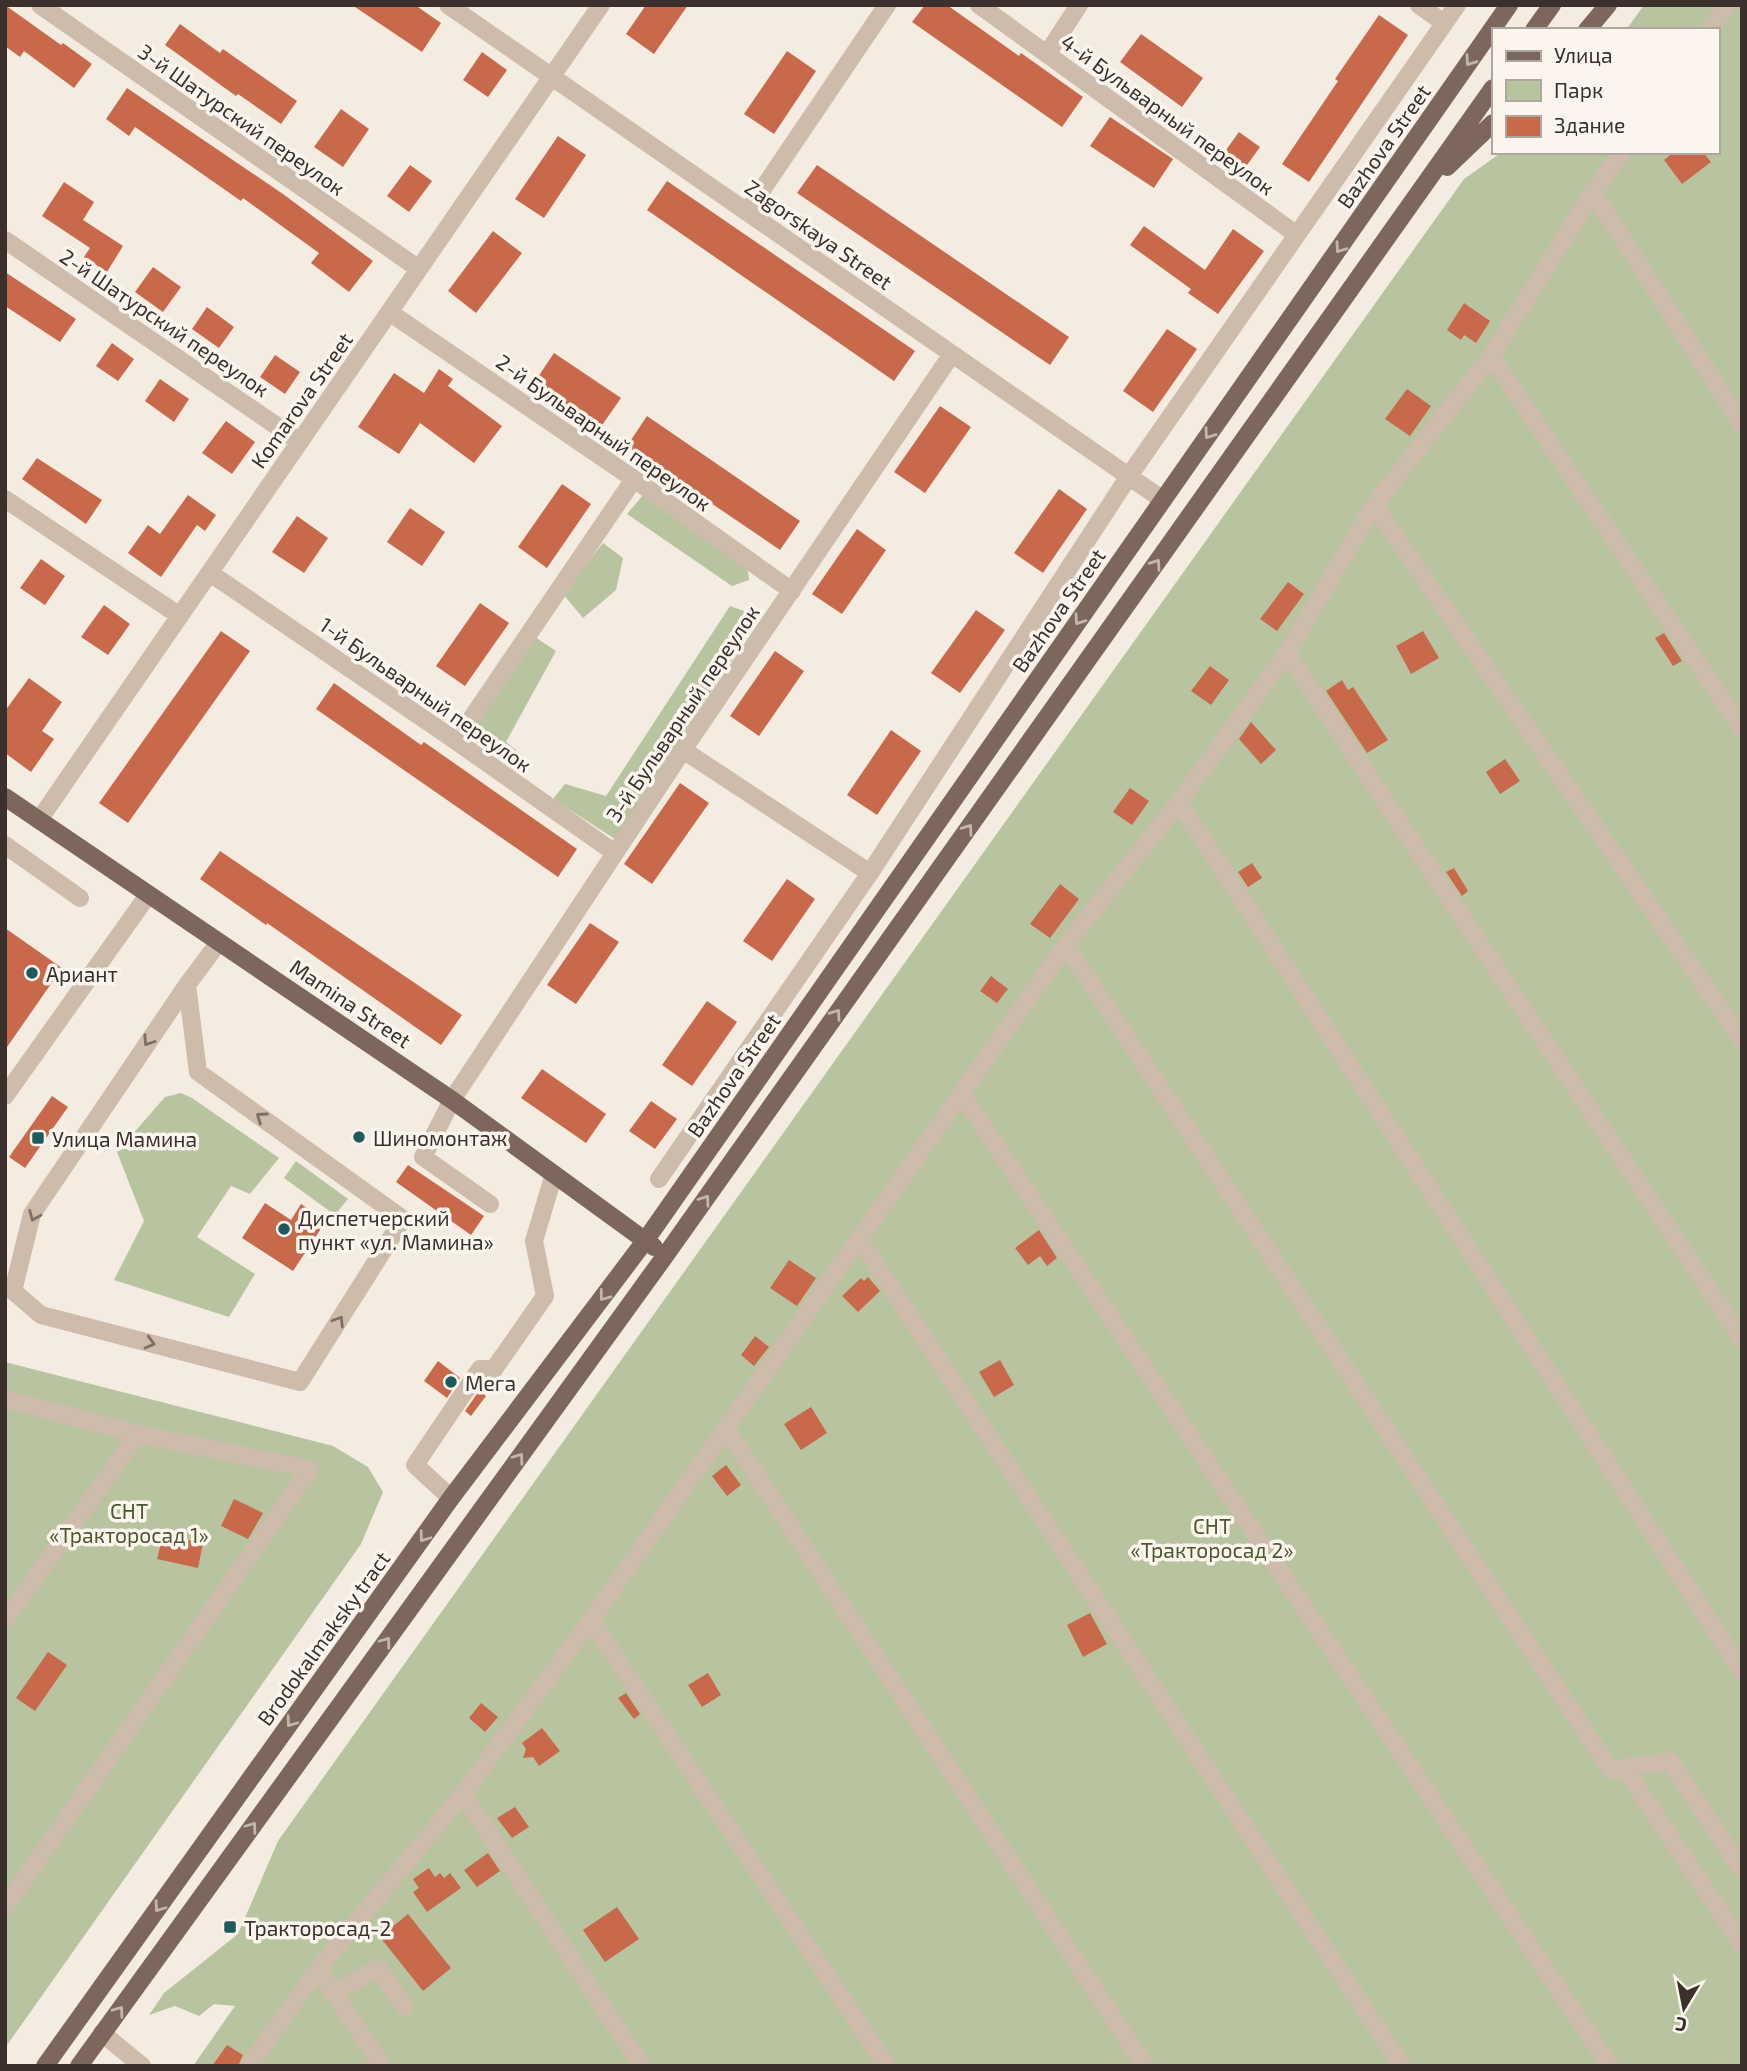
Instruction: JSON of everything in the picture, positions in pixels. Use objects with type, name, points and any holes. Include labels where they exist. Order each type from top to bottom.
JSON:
[{"type":"main road","name":"Bazhova Street","points":[[1493,28],[1509,5]]},
{"type":"main road","points":[[1535,28],[1552,5]]},
{"type":"main road","points":[[1589,28],[1608,5]]},
{"type":"main road","name":"Bazhova Street","points":[[645,1241],[1492,29]]},
{"type":"main road","points":[[79,2066],[665,1256],[1492,89]]},
{"type":"main road","points":[[1412,202],[1492,124]]},
{"type":"main road","name":"Mamina Street","points":[[5,797],[452,1100],[665,1256]]},
{"type":"main road","name":"Brodokalmaksky tract","points":[[45,2066],[451,1498],[645,1241]]},
{"type":"street","name":"3-й Шатурский переулок","points":[[40,5],[419,269]]},
{"type":"street","name":"Zagorskaya Street","points":[[448,5],[1163,500]]},
{"type":"street","name":"Komarova Street","points":[[39,820],[601,5]]},
{"type":"street","points":[[747,212],[887,5]]},
{"type":"street","name":"4-й Бульварный переулок","points":[[979,5],[1297,234]]},
{"type":"street","points":[[1047,54],[1079,5]]},
{"type":"street","points":[[1419,5],[1444,23]]},
{"type":"street","points":[[659,1179],[870,873],[1129,477],[1457,5]]},
{"type":"street","points":[[1710,28],[1727,5]]},
{"type":"street","points":[[249,2066],[318,1969],[463,1794],[591,1620],[1066,945],[1179,802],[1287,653],[1374,505],[1491,356],[1593,192],[1621,154]]},
{"type":"street","points":[[1593,192],[1742,425]]},
{"type":"street","name":"2-й Шатурский переулок","points":[[5,240],[300,442]]},
{"type":"street","name":"2-й Бульварный переулок","points":[[389,312],[634,478],[792,592]]},
{"type":"street","name":"3-й Бульварный переулок","points":[[490,1204],[423,1157],[452,1100],[683,750],[952,354]]},
{"type":"street","points":[[1491,356],[1742,729]]},
{"type":"street","points":[[456,741],[634,478]]},
{"type":"street","points":[[5,499],[180,616]]},
{"type":"street","points":[[1374,505],[1742,1040]]},
{"type":"street","name":"1-й Бульварный переулок","points":[[210,573],[615,853]]},
{"type":"street","points":[[1287,653],[1742,1339]]},
{"type":"street","points":[[683,750],[870,873]]},
{"type":"street","points":[[1179,802],[1742,1671]]},
{"type":"street","points":[[5,845],[80,898]]},
{"type":"street","points":[[5,1096],[149,895]]},
{"type":"street","points":[[187,985],[198,1073],[403,1219],[300,1382],[41,1315],[13,1291],[32,1214],[187,985],[219,942]]},
{"type":"street","points":[[1066,945],[1611,1770],[1670,1761],[1742,1870]]},
{"type":"street","points":[[962,1094],[1610,2066]]},
{"type":"street","points":[[451,1498],[415,1465],[480,1369],[494,1369],[545,1296],[534,1241],[554,1174]]},
{"type":"street","points":[[860,1240],[1402,2066]]},
{"type":"street","points":[[5,1399],[138,1434],[310,1469],[5,1907]]},
{"type":"street","points":[[727,1430],[1146,2066]]},
{"type":"street","points":[[5,1620],[138,1434]]},
{"type":"street","points":[[591,1620],[887,2066]]},
{"type":"street","points":[[1624,1768],[1742,1944]]},
{"type":"street","points":[[463,1794],[642,2066]]},
{"type":"street","points":[[334,1993],[378,1968],[405,2007]]},
{"type":"street","points":[[318,1969],[382,2066]]},
{"type":"street","points":[[102,2033],[142,2066]]},
{"type":"green space","name":"СНТ «Тракторосад 2»","points":[[1644,5],[1742,5],[1742,2066],[193,2066],[235,2006],[214,2004],[199,2016],[175,2006],[149,2015],[164,1993],[238,1934],[278,1841],[1464,179],[1499,154],[1719,154],[1719,28],[1627,28]]},
{"type":"green space","points":[[644,494],[747,565],[749,580],[732,586],[627,514]]},
{"type":"green space","points":[[603,543],[623,558],[616,590],[583,618],[563,594]]},
{"type":"green space","points":[[730,606],[760,617],[615,839],[553,799],[565,784],[606,796]]},
{"type":"green space","points":[[535,637],[556,651],[506,742],[521,754],[510,767],[468,737]]},
{"type":"green space","points":[[181,1093],[279,1158],[250,1194],[231,1186],[197,1237],[255,1274],[229,1317],[114,1280],[144,1221],[117,1152],[165,1097]]},
{"type":"green space","points":[[296,1161],[348,1199],[335,1215],[284,1178]]},
{"type":"green space","name":"СНТ «Тракторосад 1»","points":[[5,1362],[333,1446],[368,1467],[383,1492],[361,1544],[5,2048]]},
{"type":"building","points":[[5,5],[92,64],[74,88],[24,51],[20,57],[5,46]]},
{"type":"building","points":[[352,5],[415,5],[441,23],[422,52]]},
{"type":"building","points":[[646,5],[688,5],[654,54],[626,34]]},
{"type":"building","points":[[925,5],[947,5],[1083,97],[1062,127],[912,22]]},
{"type":"building","points":[[1379,15],[1408,35],[1309,182],[1282,164]]},
{"type":"building","points":[[180,24],[220,53],[223,49],[297,101],[281,124],[238,94],[236,96],[165,45]]},
{"type":"building","points":[[1141,34],[1203,78],[1182,107],[1120,62]]},
{"type":"building","points":[[787,51],[816,71],[774,134],[744,114]]},
{"type":"building","points":[[482,52],[507,70],[488,97],[463,80]]},
{"type":"building","points":[[127,88],[283,194],[373,261],[349,292],[311,263],[319,253],[243,198],[241,201],[135,127],[129,136],[106,119]]},
{"type":"building","points":[[341,109],[369,129],[343,167],[314,147]]},
{"type":"building","points":[[1110,117],[1173,159],[1154,188],[1090,146]]},
{"type":"building","points":[[1239,132],[1260,147],[1242,172],[1221,157]]},
{"type":"building","points":[[558,136],[586,155],[544,218],[515,199]]},
{"type":"building","points":[[1672,154],[1705,154],[1711,162],[1682,184],[1664,160]]},
{"type":"building","points":[[410,165],[432,181],[409,212],[387,196]]},
{"type":"building","points":[[817,165],[1069,337],[1050,365],[797,193]]},
{"type":"building","points":[[667,181],[915,351],[894,381],[647,210]]},
{"type":"building","points":[[64,182],[94,202],[83,220],[123,246],[107,272],[84,257],[90,248],[42,216]]},
{"type":"building","points":[[1144,226],[1205,270],[1233,229],[1264,251],[1218,314],[1188,293],[1191,289],[1130,245]]},
{"type":"building","points":[[493,231],[522,253],[476,313],[448,291]]},
{"type":"building","points":[[153,267],[181,287],[163,312],[135,292]]},
{"type":"building","points":[[5,272],[76,319],[60,342],[5,306]]},
{"type":"building","points":[[1464,303],[1490,321],[1476,343],[1464,335],[1461,340],[1447,330]]},
{"type":"building","points":[[207,307],[234,327],[219,348],[192,329]]},
{"type":"building","points":[[1167,329],[1197,349],[1153,412],[1123,391]]},
{"type":"building","points":[[112,343],[134,359],[118,381],[96,366]]},
{"type":"building","points":[[554,353],[621,398],[600,428],[534,383]]},
{"type":"building","points":[[275,355],[300,372],[285,394],[260,377]]},
{"type":"building","points":[[439,369],[453,379],[448,386],[502,426],[474,463],[420,423],[399,454],[358,427],[394,373],[424,393]]},
{"type":"building","points":[[160,379],[189,399],[174,422],[145,401]]},
{"type":"building","points":[[1407,389],[1431,406],[1410,436],[1385,419]]},
{"type":"building","points":[[940,406],[971,427],[925,493],[894,472]]},
{"type":"building","points":[[647,416],[800,521],[780,550],[627,446]]},
{"type":"building","points":[[226,421],[255,442],[232,474],[202,453]]},
{"type":"building","points":[[37,458],[102,500],[86,524],[22,479]]},
{"type":"building","points":[[562,484],[591,504],[547,568],[518,547]]},
{"type":"building","points":[[1059,489],[1087,509],[1043,573],[1014,553]]},
{"type":"building","points":[[188,495],[216,515],[205,531],[197,525],[161,577],[128,553],[148,525],[160,534]]},
{"type":"building","points":[[410,508],[445,532],[422,566],[387,542]]},
{"type":"building","points":[[297,516],[328,538],[304,573],[272,552]]},
{"type":"building","points":[[857,529],[886,550],[842,614],[812,594]]},
{"type":"building","points":[[41,559],[65,576],[45,605],[20,588]]},
{"type":"building","points":[[1288,582],[1304,594],[1277,631],[1260,619]]},
{"type":"building","points":[[480,603],[509,623],[465,686],[436,666]]},
{"type":"building","points":[[104,605],[130,624],[108,655],[81,637]]},
{"type":"building","points":[[976,610],[1005,630],[960,693],[931,673]]},
{"type":"building","points":[[221,631],[250,651],[128,823],[99,803]]},
{"type":"building","points":[[1423,631],[1439,658],[1411,674],[1396,646]]},
{"type":"building","points":[[1664,633],[1682,661],[1673,666],[1655,638]]},
{"type":"building","points":[[775,651],[804,671],[759,736],[730,716]]},
{"type":"building","points":[[1210,666],[1229,680],[1211,705],[1191,691]]},
{"type":"building","points":[[29,678],[62,702],[42,731],[54,739],[31,772],[5,753],[5,711]]},
{"type":"building","points":[[1342,680],[1348,690],[1353,687],[1388,740],[1367,753],[1326,691]]},
{"type":"building","points":[[334,683],[421,745],[424,742],[577,849],[558,877],[316,709]]},
{"type":"building","points":[[1251,722],[1276,750],[1261,764],[1239,739]]},
{"type":"building","points":[[891,730],[921,751],[877,815],[847,795]]},
{"type":"building","points":[[1505,759],[1520,781],[1500,794],[1486,772]]},
{"type":"building","points":[[680,783],[709,803],[652,884],[624,864]]},
{"type":"building","points":[[1130,788],[1149,801],[1132,825],[1113,812]]},
{"type":"building","points":[[220,851],[462,1015],[441,1045],[200,879]]},
{"type":"building","points":[[1252,863],[1262,878],[1248,887],[1238,872]]},
{"type":"building","points":[[1454,868],[1468,891],[1462,896],[1446,872]]},
{"type":"building","points":[[787,879],[815,899],[772,961],[743,941]]},
{"type":"building","points":[[1060,884],[1079,899],[1050,938],[1030,924]]},
{"type":"building","points":[[590,923],[619,942],[576,1004],[547,985]]},
{"type":"building","points":[[5,928],[62,968],[5,1050]]},
{"type":"building","points":[[991,976],[1008,989],[997,1003],[980,991]]},
{"type":"building","points":[[707,1001],[737,1022],[692,1086],[662,1065]]},
{"type":"building","points":[[542,1069],[606,1114],[586,1143],[521,1098]]},
{"type":"building","points":[[52,1096],[68,1107],[25,1168],[9,1157]]},
{"type":"building","points":[[651,1101],[677,1119],[655,1149],[629,1131]]},
{"type":"building","points":[[408,1165],[484,1216],[471,1235],[396,1182]]},
{"type":"building","name":"Диспетчерский пункт «ул. Мамина»","points":[[265,1203],[291,1220],[301,1204],[326,1221],[293,1271],[242,1238]]},
{"type":"building","points":[[1039,1230],[1057,1258],[1047,1266],[1040,1256],[1028,1265],[1015,1248]]},
{"type":"building","points":[[789,1260],[816,1278],[797,1306],[770,1288]]},
{"type":"building","points":[[868,1277],[880,1291],[858,1312],[842,1296],[861,1278],[864,1281]]},
{"type":"building","points":[[755,1336],[769,1347],[754,1366],[741,1355]]},
{"type":"building","points":[[1000,1360],[1014,1385],[994,1397],[979,1372]]},
{"type":"building","points":[[438,1361],[460,1378],[447,1398],[424,1381]]},
{"type":"building","points":[[479,1391],[486,1396],[471,1416],[465,1411]]},
{"type":"building","points":[[811,1407],[827,1433],[801,1450],[784,1424]]},
{"type":"building","points":[[726,1465],[741,1485],[727,1496],[712,1476]]},
{"type":"building","points":[[234,1499],[263,1513],[248,1539],[221,1526]]},
{"type":"building","points":[[163,1535],[203,1543],[198,1568],[157,1559]]},
{"type":"building","points":[[1090,1613],[1107,1644],[1083,1657],[1067,1625]]},
{"type":"building","points":[[48,1652],[67,1665],[35,1711],[16,1698]]},
{"type":"building","points":[[708,1673],[721,1695],[702,1707],[688,1685]]},
{"type":"building","points":[[626,1693],[640,1714],[634,1719],[618,1698]]},
{"type":"building","points":[[481,1703],[498,1717],[485,1732],[469,1718]]},
{"type":"building","points":[[542,1728],[560,1751],[539,1766],[533,1757],[523,1758],[526,1749],[522,1743]]},
{"type":"building","points":[[515,1807],[529,1827],[512,1838],[497,1818]]},
{"type":"building","points":[[488,1853],[500,1871],[477,1887],[464,1870]]},
{"type":"building","points":[[429,1868],[435,1877],[440,1873],[444,1878],[450,1873],[461,1888],[427,1912],[413,1892],[419,1888],[413,1879]]},
{"type":"building","points":[[617,1907],[639,1939],[605,1962],[583,1930]]},
{"type":"building","points":[[408,1914],[451,1968],[423,1991],[380,1937]]},
{"type":"building","points":[[227,2045],[243,2055],[238,2066],[212,2066]]},
{"type":"place","name":"Ариант","points":[[32,973]]},
{"type":"place","name":"Шиномонтаж","points":[[359,1137]]},
{"type":"place","name":"Улица Мамина","points":[[38,1138]]},
{"type":"place","name":"Диспетчерский пункт «ул. Мамина»","points":[[284,1229]]},
{"type":"place","name":"Мега","points":[[451,1382]]},
{"type":"place","name":"Тракторосад-2","points":[[230,1927]]}]
